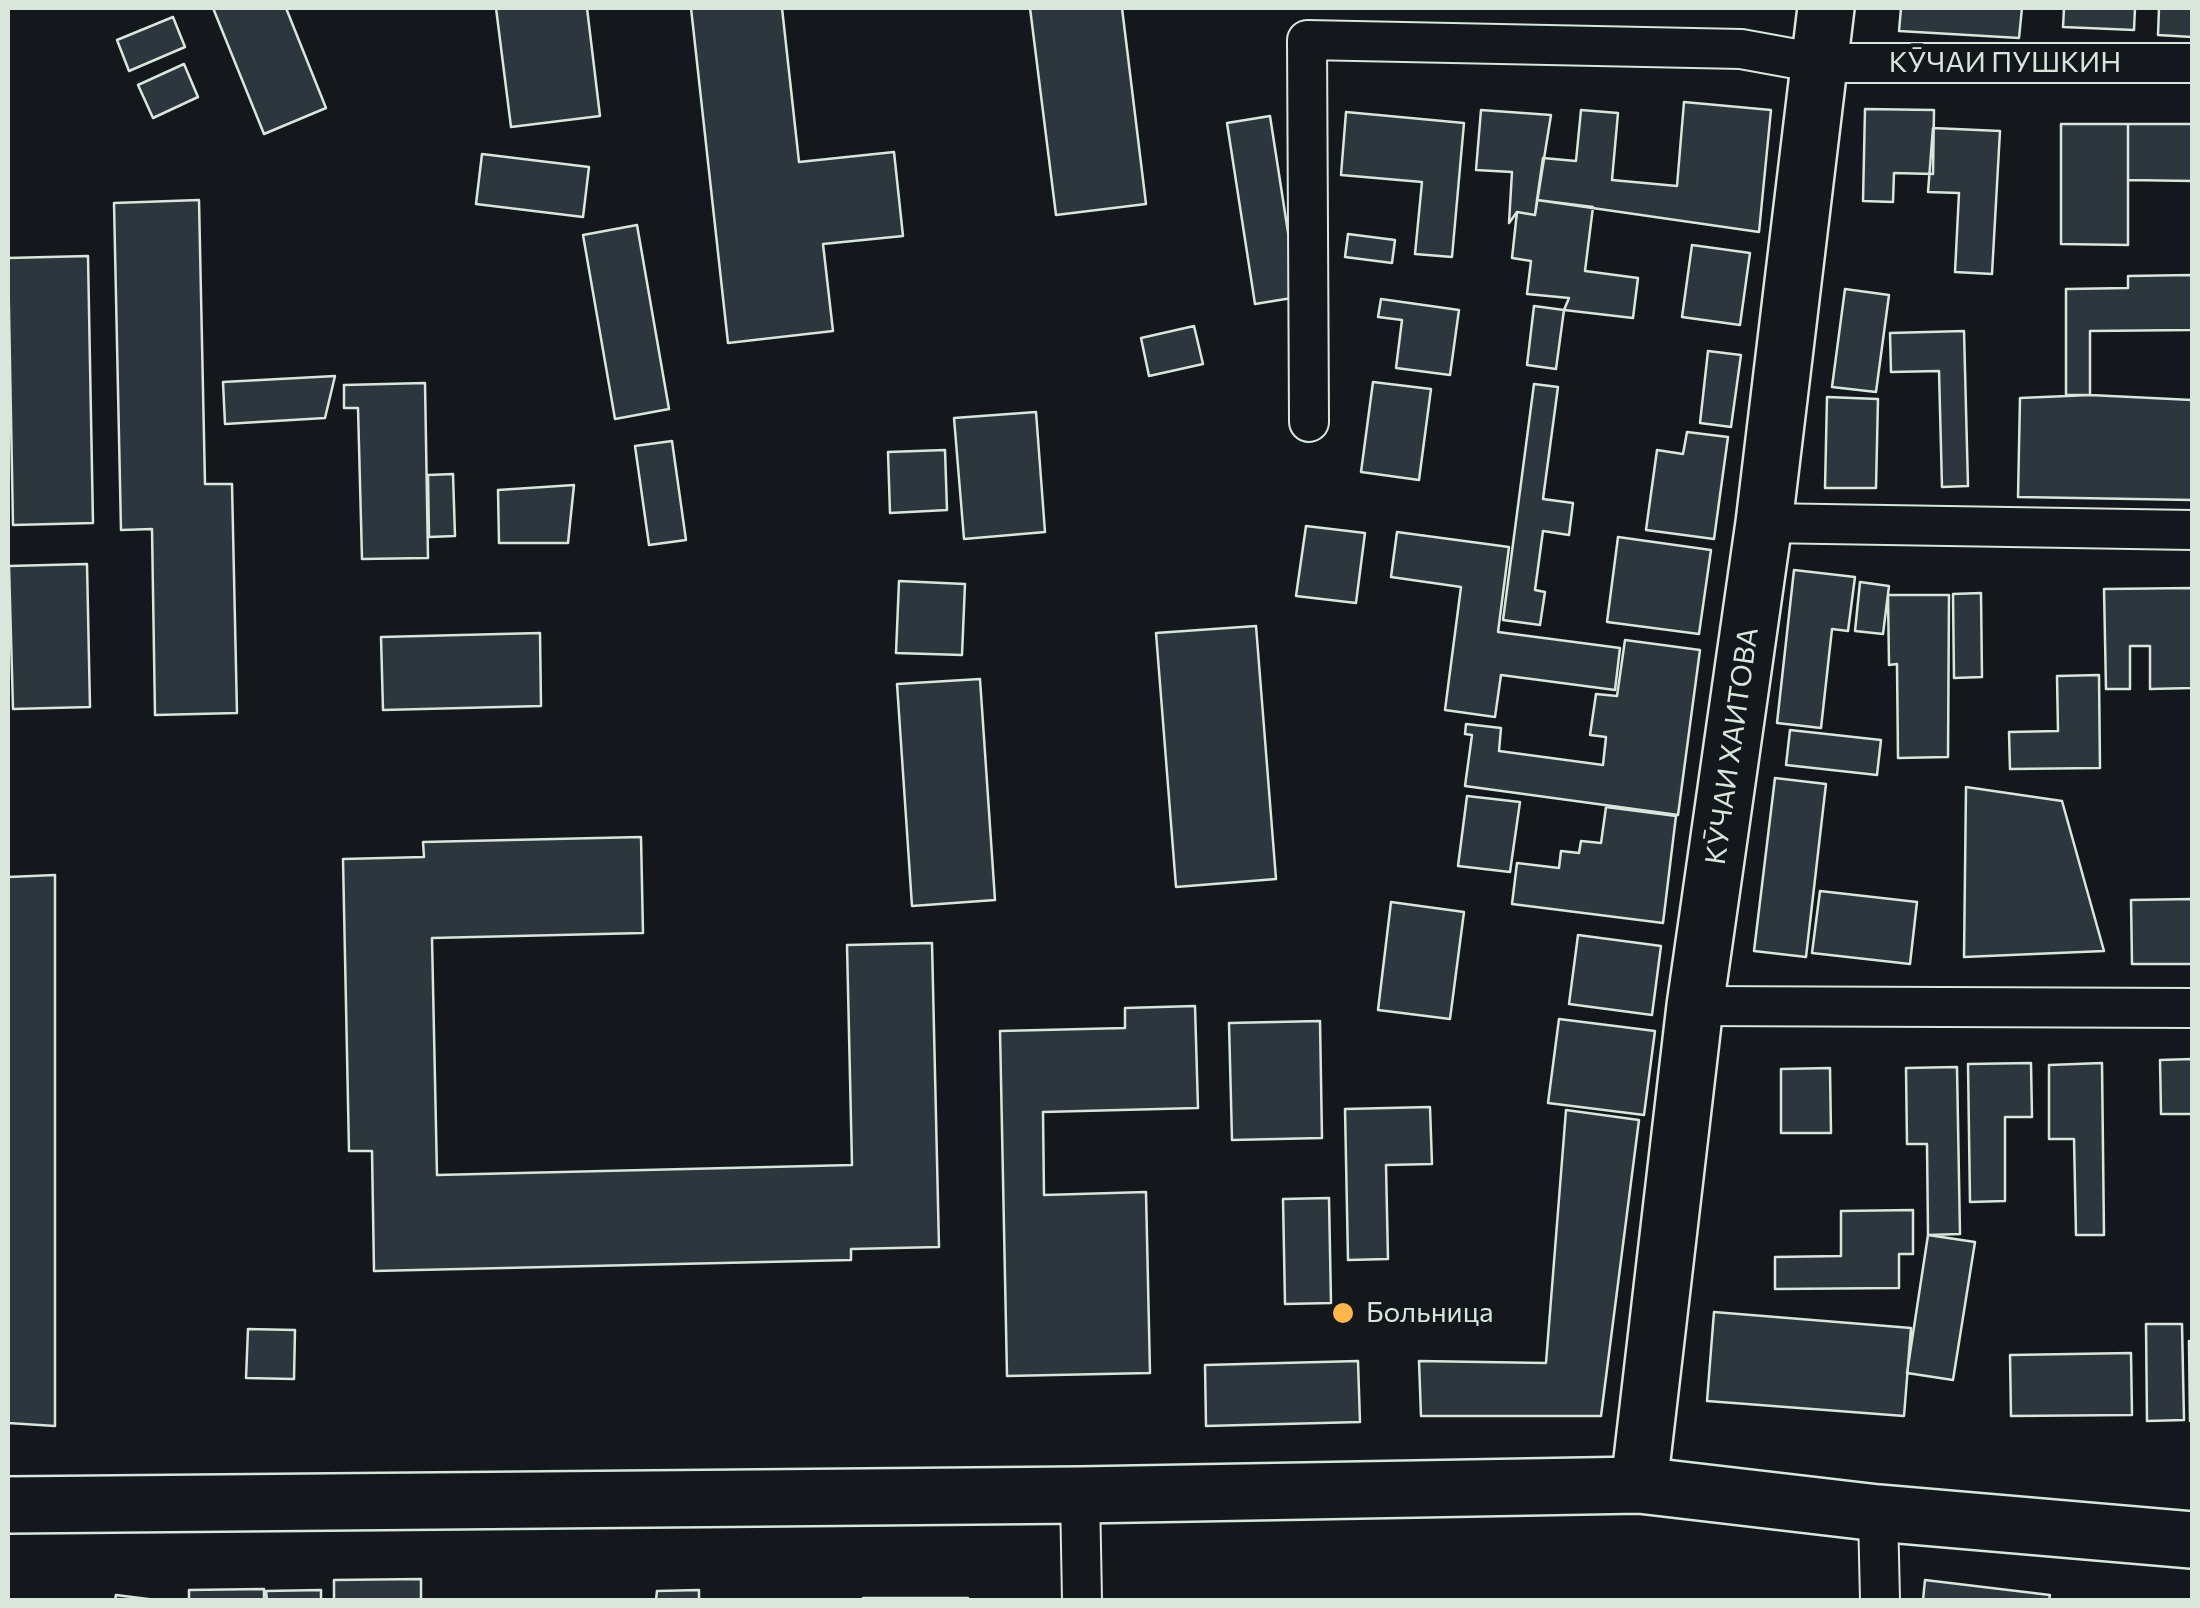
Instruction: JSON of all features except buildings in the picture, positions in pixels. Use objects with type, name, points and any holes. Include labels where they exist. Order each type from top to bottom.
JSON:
[{"type":"main road","name":"КӮЧАИ ХАИТОВА","points":[[1639,1486],[1694,1006],[1764,523],[1826,8]]},
{"type":"main road","points":[[8,1505],[1080,1496],[1639,1486],[2192,1540]]},
{"type":"street","name":"КӮЧАИ ПУШКИН","points":[[1309,422],[1307,40],[1741,49],[1818,63],[2192,63]]},
{"type":"street","points":[[1764,523],[2192,530]]},
{"type":"street","points":[[1694,1006],[2192,1008]]},
{"type":"street","points":[[1080,1496],[1082,1600]]},
{"type":"street","points":[[1878,1512],[1880,1600]]},
{"type":"place","name":"Больница","points":[[1343,1313]]}]
